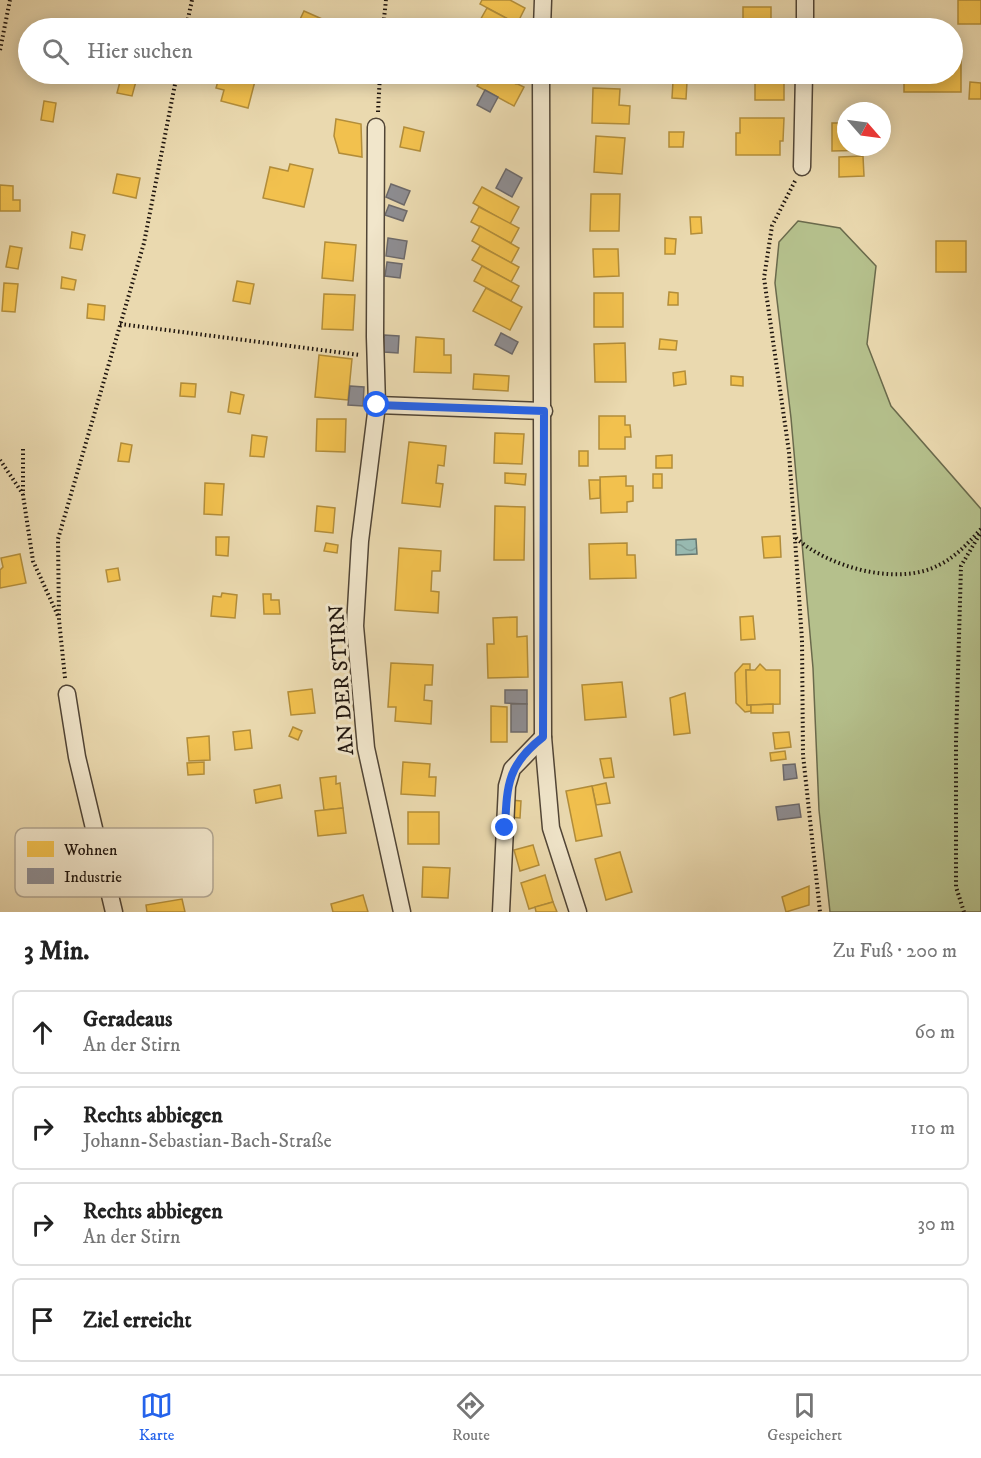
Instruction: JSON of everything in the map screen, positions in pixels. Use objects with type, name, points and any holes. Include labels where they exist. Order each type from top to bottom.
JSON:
[{"type":"street","points":[[542,18],[543,0]]},
{"type":"street","points":[[805,0],[805,18]]},
{"type":"street","points":[[541,84],[540,189],[544,411],[543,737],[551,828],[578,912]]},
{"type":"street","points":[[802,167],[804,84]]},
{"type":"street","name":"AN DER STIRN","points":[[376,127],[375,357],[377,405],[360,541],[355,626],[366,748],[402,912]]},
{"type":"street","points":[[377,405],[544,411]]},
{"type":"street","points":[[67,694],[77,757],[94,828]]},
{"type":"street","points":[[501,912],[507,786],[512,770],[543,737]]},
{"type":"street","points":[[110,897],[114,912]]},
{"type":"path","points":[[0,50],[10,0]]},
{"type":"path","points":[[188,18],[192,0]]},
{"type":"path","points":[[384,18],[386,0]]},
{"type":"path","points":[[67,694],[59,620],[58,539],[144,243],[175,84]]},
{"type":"path","points":[[376,127],[379,84]]},
{"type":"path","points":[[802,167],[772,226],[765,278],[789,452],[802,640],[803,755],[820,912]]},
{"type":"path","points":[[120,324],[375,357]]},
{"type":"path","points":[[23,449],[23,495],[33,561],[59,620]]},
{"type":"path","points":[[0,460],[23,495]]},
{"type":"path","points":[[795,537],[826,560],[882,573],[907,573],[937,567],[960,553],[981,530]]},
{"type":"path","points":[[964,912],[956,887],[956,742],[961,566],[981,530]]},
{"type":"green space","points":[[798,221],[840,228],[876,266],[867,344],[891,406],[981,509],[981,912],[830,912],[819,810],[813,668],[791,418],[775,283],[779,242]]},
{"type":"water","points":[[696,539],[697,554],[676,555],[676,540]]},
{"type":"building: Wohnen","points":[[482,0],[510,0],[525,8],[520,18],[506,18],[480,4]]},
{"type":"building: Wohnen","points":[[958,0],[981,0],[981,24],[963,24],[963,18],[958,18]]},
{"type":"building: Wohnen","points":[[743,7],[771,7],[771,18],[743,18]]},
{"type":"building: Wohnen","points":[[487,8],[506,18],[481,18]]},
{"type":"building: Wohnen","points":[[304,11],[320,18],[301,18]]},
{"type":"building: Wohnen","points":[[970,82],[981,83],[981,99],[969,99]]},
{"type":"building: Wohnen","points":[[119,84],[135,84],[132,96],[117,93]]},
{"type":"building: Wohnen","points":[[217,84],[254,84],[248,108],[221,101],[224,90],[216,88]]},
{"type":"building: Wohnen","points":[[478,84],[518,84],[524,87],[514,106],[477,86]]},
{"type":"building: Wohnen","points":[[673,84],[687,84],[686,99],[672,98]]},
{"type":"building: Wohnen","points":[[755,84],[784,84],[784,100],[755,100]]},
{"type":"building: Wohnen","points":[[904,84],[961,84],[961,92],[904,92]]},
{"type":"building: Wohnen","points":[[593,88],[620,89],[619,105],[630,106],[629,124],[592,123]]},
{"type":"building: Wohnen","points":[[44,101],[56,103],[53,122],[41,120]]},
{"type":"building: Wohnen","points":[[740,118],[784,118],[780,155],[736,155],[736,133],[740,133]]},
{"type":"building: Wohnen","points":[[336,119],[361,124],[362,157],[339,153],[334,136]]},
{"type":"building: Wohnen","points":[[832,123],[837,123],[837,151],[832,151]]},
{"type":"building: Wohnen","points":[[404,127],[424,132],[420,151],[400,147]]},
{"type":"building: Wohnen","points":[[669,132],[684,132],[683,147],[669,147]]},
{"type":"building: Wohnen","points":[[596,136],[625,138],[622,174],[594,172]]},
{"type":"building: Wohnen","points":[[863,156],[864,176],[839,177],[839,157]]},
{"type":"building: Wohnen","points":[[290,164],[313,169],[304,207],[263,198],[270,167],[288,171]]},
{"type":"building: Wohnen","points":[[117,174],[140,178],[136,198],[113,193]]},
{"type":"building: Wohnen","points":[[0,185],[13,186],[13,200],[20,200],[20,211],[0,211]]},
{"type":"building: Wohnen","points":[[482,187],[519,207],[510,224],[473,203]]},
{"type":"building: Wohnen","points":[[591,194],[620,194],[619,231],[590,231]]},
{"type":"building: Wohnen","points":[[479,207],[519,228],[511,243],[471,222]]},
{"type":"building: Wohnen","points":[[690,217],[701,217],[702,233],[691,234]]},
{"type":"building: Wohnen","points":[[480,226],[519,248],[511,263],[472,241]]},
{"type":"building: Wohnen","points":[[72,232],[85,235],[82,250],[70,248]]},
{"type":"building: Wohnen","points":[[665,238],[676,239],[675,254],[665,254]]},
{"type":"building: Wohnen","points":[[936,241],[966,241],[966,272],[936,272]]},
{"type":"building: Wohnen","points":[[325,242],[356,245],[353,281],[322,278]]},
{"type":"building: Wohnen","points":[[10,246],[22,248],[18,269],[6,267]]},
{"type":"building: Wohnen","points":[[480,246],[519,267],[511,282],[472,260]]},
{"type":"building: Wohnen","points":[[593,249],[618,249],[619,276],[594,277]]},
{"type":"building: Wohnen","points":[[482,266],[519,286],[511,301],[474,281]]},
{"type":"building: Wohnen","points":[[62,277],[76,280],[74,290],[61,288]]},
{"type":"building: Wohnen","points":[[237,281],[254,284],[250,304],[233,301]]},
{"type":"building: Wohnen","points":[[4,283],[18,284],[15,312],[2,311]]},
{"type":"building: Wohnen","points":[[486,288],[522,307],[510,330],[473,311]]},
{"type":"building: Wohnen","points":[[669,292],[678,293],[678,305],[668,305]]},
{"type":"building: Wohnen","points":[[594,293],[623,293],[623,327],[594,327]]},
{"type":"building: Wohnen","points":[[324,294],[355,295],[353,330],[322,329]]},
{"type":"building: Wohnen","points":[[88,304],[105,306],[104,320],[87,318]]},
{"type":"building: Wohnen","points":[[416,337],[444,339],[444,355],[451,355],[451,373],[414,372]]},
{"type":"building: Wohnen","points":[[660,339],[677,341],[676,350],[659,349]]},
{"type":"building: Wohnen","points":[[625,343],[626,382],[595,382],[594,344]]},
{"type":"building: Wohnen","points":[[319,355],[352,359],[348,400],[315,397]]},
{"type":"building: Wohnen","points":[[685,371],[686,384],[674,386],[673,373]]},
{"type":"building: Wohnen","points":[[474,374],[509,376],[508,391],[473,389]]},
{"type":"building: Wohnen","points":[[731,376],[743,377],[743,386],[731,385]]},
{"type":"building: Wohnen","points":[[181,383],[196,384],[195,397],[180,396]]},
{"type":"building: Wohnen","points":[[231,392],[244,395],[240,414],[228,412]]},
{"type":"building: Wohnen","points":[[599,416],[625,416],[625,425],[630,425],[631,437],[625,437],[625,449],[599,449]]},
{"type":"building: Wohnen","points":[[317,419],[346,419],[345,452],[316,451]]},
{"type":"building: Wohnen","points":[[495,433],[524,434],[522,464],[494,463]]},
{"type":"building: Wohnen","points":[[252,435],[267,437],[264,457],[250,456]]},
{"type":"building: Wohnen","points":[[409,442],[446,446],[444,466],[438,465],[436,483],[443,484],[440,507],[402,503]]},
{"type":"building: Wohnen","points":[[121,443],[132,445],[129,462],[118,461]]},
{"type":"building: Wohnen","points":[[579,451],[588,451],[588,466],[579,466]]},
{"type":"building: Wohnen","points":[[672,455],[672,468],[656,468],[656,456]]},
{"type":"building: Wohnen","points":[[505,473],[526,474],[525,485],[505,483]]},
{"type":"building: Wohnen","points":[[653,474],[662,474],[662,488],[653,488]]},
{"type":"building: Wohnen","points":[[626,476],[626,486],[633,486],[633,501],[627,502],[627,512],[601,513],[600,477]]},
{"type":"building: Wohnen","points":[[589,480],[600,480],[600,498],[590,499]]},
{"type":"building: Wohnen","points":[[205,483],[224,484],[222,515],[204,514]]},
{"type":"building: Wohnen","points":[[317,506],[335,508],[333,533],[315,531]]},
{"type":"building: Wohnen","points":[[495,506],[525,507],[524,560],[494,560]]},
{"type":"building: Wohnen","points":[[780,536],[781,557],[764,558],[762,537]]},
{"type":"building: Wohnen","points":[[216,537],[229,537],[228,556],[216,555]]},
{"type":"building: Wohnen","points":[[326,543],[338,545],[337,553],[324,551]]},
{"type":"building: Wohnen","points":[[627,543],[627,555],[635,555],[636,578],[590,579],[589,544]]},
{"type":"building: Wohnen","points":[[399,548],[441,551],[440,571],[432,571],[431,591],[439,592],[438,613],[395,610]]},
{"type":"building: Wohnen","points":[[20,554],[26,583],[0,588],[0,570],[3,567],[1,558]]},
{"type":"building: Wohnen","points":[[118,568],[120,580],[108,582],[106,570]]},
{"type":"building: Wohnen","points":[[222,593],[237,595],[235,618],[211,616],[213,596],[221,597]]},
{"type":"building: Wohnen","points":[[263,594],[271,594],[271,600],[279,600],[280,614],[264,614]]},
{"type":"building: Wohnen","points":[[753,616],[755,639],[741,640],[740,617]]},
{"type":"building: Wohnen","points":[[517,617],[517,637],[527,636],[528,677],[488,678],[487,644],[494,644],[493,618]]},
{"type":"building: Wohnen","points":[[391,663],[433,665],[432,685],[425,685],[424,700],[432,701],[431,724],[395,721],[396,707],[388,707]]},
{"type":"building: Wohnen","points":[[743,664],[750,664],[750,670],[746,670],[747,705],[751,705],[751,711],[745,712],[736,703],[735,673]]},
{"type":"building: Wohnen","points":[[760,664],[766,670],[780,670],[780,704],[747,705],[746,670],[755,670]]},
{"type":"building: Wohnen","points":[[622,682],[626,717],[585,720],[582,685]]},
{"type":"building: Wohnen","points":[[312,689],[315,713],[291,715],[288,692]]},
{"type":"building: Wohnen","points":[[685,693],[690,733],[674,735],[670,698]]},
{"type":"building: Wohnen","points":[[773,704],[773,713],[751,713],[751,705]]},
{"type":"building: Wohnen","points":[[491,706],[507,707],[507,742],[491,742]]},
{"type":"building: Wohnen","points":[[293,727],[302,731],[298,740],[289,736]]},
{"type":"building: Wohnen","points":[[250,730],[252,748],[235,750],[233,732]]},
{"type":"building: Wohnen","points":[[789,732],[791,747],[775,749],[773,733]]},
{"type":"building: Wohnen","points":[[209,736],[210,760],[189,761],[187,738]]},
{"type":"building: Wohnen","points":[[785,751],[786,759],[771,761],[770,753]]},
{"type":"building: Wohnen","points":[[611,758],[614,777],[604,778],[600,759]]},
{"type":"building: Wohnen","points":[[204,762],[204,774],[188,775],[187,763]]},
{"type":"building: Wohnen","points":[[403,762],[430,764],[429,777],[436,777],[435,796],[401,794]]},
{"type":"building: Wohnen","points":[[336,776],[336,784],[340,783],[343,808],[324,810],[320,778]]},
{"type":"building: Wohnen","points":[[606,783],[610,803],[596,805],[592,786]]},
{"type":"building: Wohnen","points":[[280,785],[282,798],[256,803],[254,790]]},
{"type":"building: Wohnen","points":[[592,786],[602,836],[576,841],[566,791]]},
{"type":"building: Wohnen","points":[[511,800],[521,801],[520,818],[510,817]]},
{"type":"building: Wohnen","points":[[343,808],[346,833],[318,836],[315,811]]},
{"type":"building: Wohnen","points":[[408,812],[439,812],[439,844],[408,844]]},
{"type":"building: Wohnen","points":[[533,845],[539,865],[520,871],[514,850]]},
{"type":"building: Wohnen","points":[[620,852],[632,892],[606,900],[595,859]]},
{"type":"building: Wohnen","points":[[423,867],[450,868],[448,898],[422,897]]},
{"type":"building: Wohnen","points":[[545,875],[553,902],[529,909],[521,883]]},
{"type":"building: Wohnen","points":[[809,886],[809,905],[786,912],[782,897]]},
{"type":"building: Wohnen","points":[[363,895],[368,912],[333,912],[331,904]]},
{"type":"building: Wohnen","points":[[182,899],[185,912],[147,912],[146,905]]},
{"type":"building: Wohnen","points":[[553,902],[557,912],[536,912],[535,907]]},
{"type":"building: Industrie","points":[[485,90],[498,97],[490,112],[477,105]]},
{"type":"building: Industrie","points":[[506,169],[522,178],[512,197],[496,188]]},
{"type":"building: Industrie","points":[[391,184],[410,191],[404,205],[386,197]]},
{"type":"building: Industrie","points":[[389,205],[407,211],[403,221],[385,215]]},
{"type":"building: Industrie","points":[[388,238],[407,241],[404,259],[386,256]]},
{"type":"building: Industrie","points":[[387,262],[402,264],[400,278],[385,276]]},
{"type":"building: Industrie","points":[[501,333],[518,342],[512,354],[495,345]]},
{"type":"building: Industrie","points":[[384,335],[399,336],[398,353],[384,352]]},
{"type":"building: Industrie","points":[[350,386],[364,387],[363,406],[348,405]]},
{"type":"building: Industrie","points":[[505,690],[527,690],[527,704],[505,703]]},
{"type":"building: Industrie","points":[[511,704],[527,704],[527,732],[511,732]]},
{"type":"building: Industrie","points":[[795,764],[797,778],[784,780],[783,765]]},
{"type":"building: Industrie","points":[[799,804],[801,817],[778,820],[776,807]]},
{"type":"route","points":[[377,405],[544,411],[543,737],[526,752],[512,770],[507,786],[505,828]]}]
